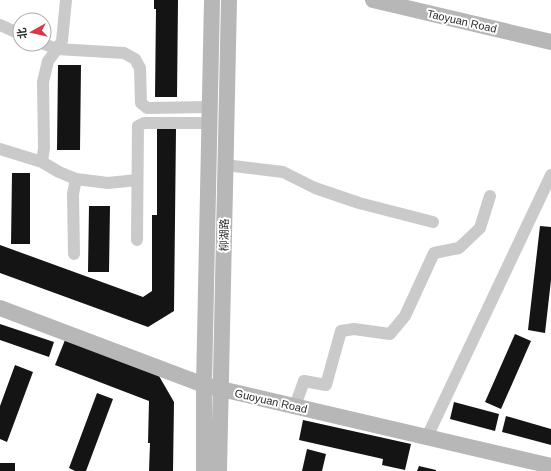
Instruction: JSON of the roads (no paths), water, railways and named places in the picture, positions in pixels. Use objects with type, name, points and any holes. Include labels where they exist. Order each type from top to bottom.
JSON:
[{"type":"main road","name":"柳湖路","points":[[204,471],[204,385],[212,0]]},
{"type":"main road","name":"柳湖路","points":[[219,471],[229,0]]},
{"type":"main road","name":"Taoyuan Road","points":[[373,0],[551,42]]},
{"type":"main road","name":"Guoyuan Road","points":[[0,308],[204,385],[551,466]]},
{"type":"street","points":[[42,162],[44,148],[43,82],[48,61],[62,41],[66,0]]},
{"type":"street","points":[[0,25],[12,30]]},
{"type":"street","points":[[52,47],[57,49],[124,53],[135,59],[140,68],[141,103],[147,108],[210,115]]},
{"type":"street","points":[[137,240],[138,126],[144,123],[210,115]]},
{"type":"street","points":[[0,149],[42,162],[59,172],[76,179],[108,184],[137,180]]},
{"type":"street","points":[[226,164],[283,172],[315,188],[359,203],[433,222]]},
{"type":"street","points":[[427,437],[551,175]]},
{"type":"street","points":[[74,254],[74,194],[76,179]]},
{"type":"street","points":[[295,406],[304,381],[326,385],[341,331],[354,329],[390,334],[405,316],[434,253],[459,248],[480,228],[490,196]]}]
